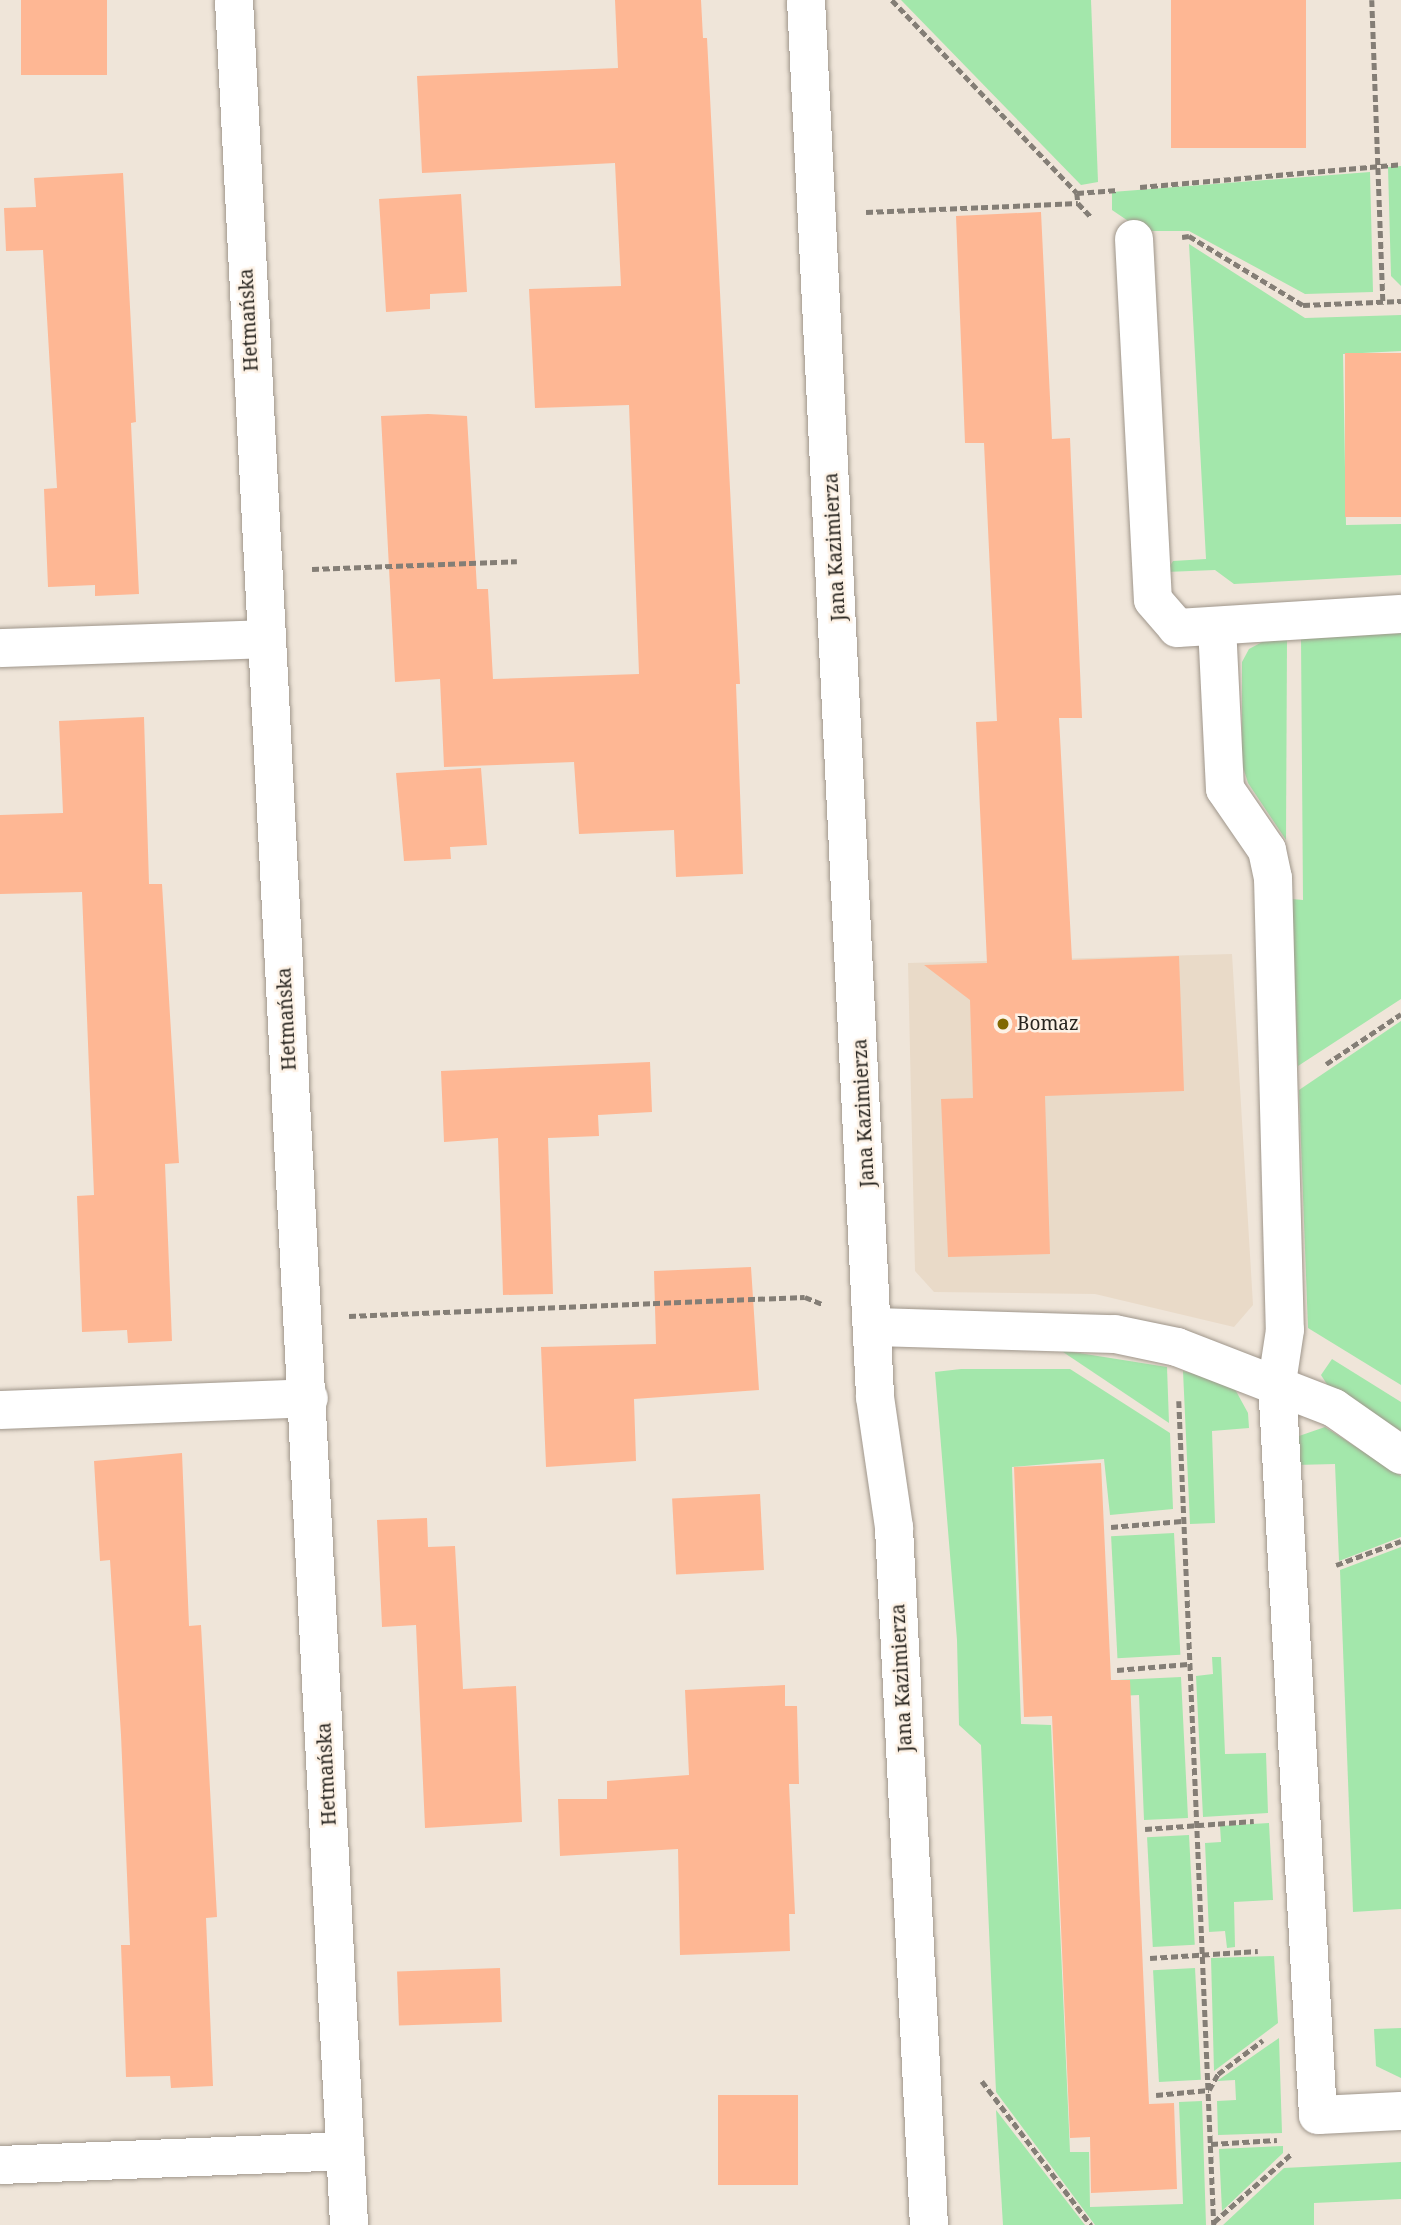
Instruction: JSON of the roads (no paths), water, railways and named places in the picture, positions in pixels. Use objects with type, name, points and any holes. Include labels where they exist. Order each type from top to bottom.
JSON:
[{"type":"street","name":"Hetmańska","points":[[234,0],[260,572],[309,1398],[349,2225]]},
{"type":"street","name":"Jana Kazimierza","points":[[806,0],[875,1327],[875,1397],[894,1528],[929,2225]]},
{"type":"street","points":[[1134,239],[1153,600],[1177,628],[1401,614]]},
{"type":"street","points":[[1217,626],[1225,789],[1267,850],[1273,877],[1285,1330],[1277,1382],[1311,2004],[1304,2127],[1401,2111]]},
{"type":"street","points":[[0,648],[266,639]]},
{"type":"street","points":[[875,1327],[1115,1334],[1177,1347],[1277,1382],[1334,1408],[1401,1455]]},
{"type":"street","points":[[0,1410],[309,1398]]},
{"type":"street","points":[[0,2165],[344,2151]]},
{"type":"place","name":"Bomaz","points":[[1003,1024]]}]
